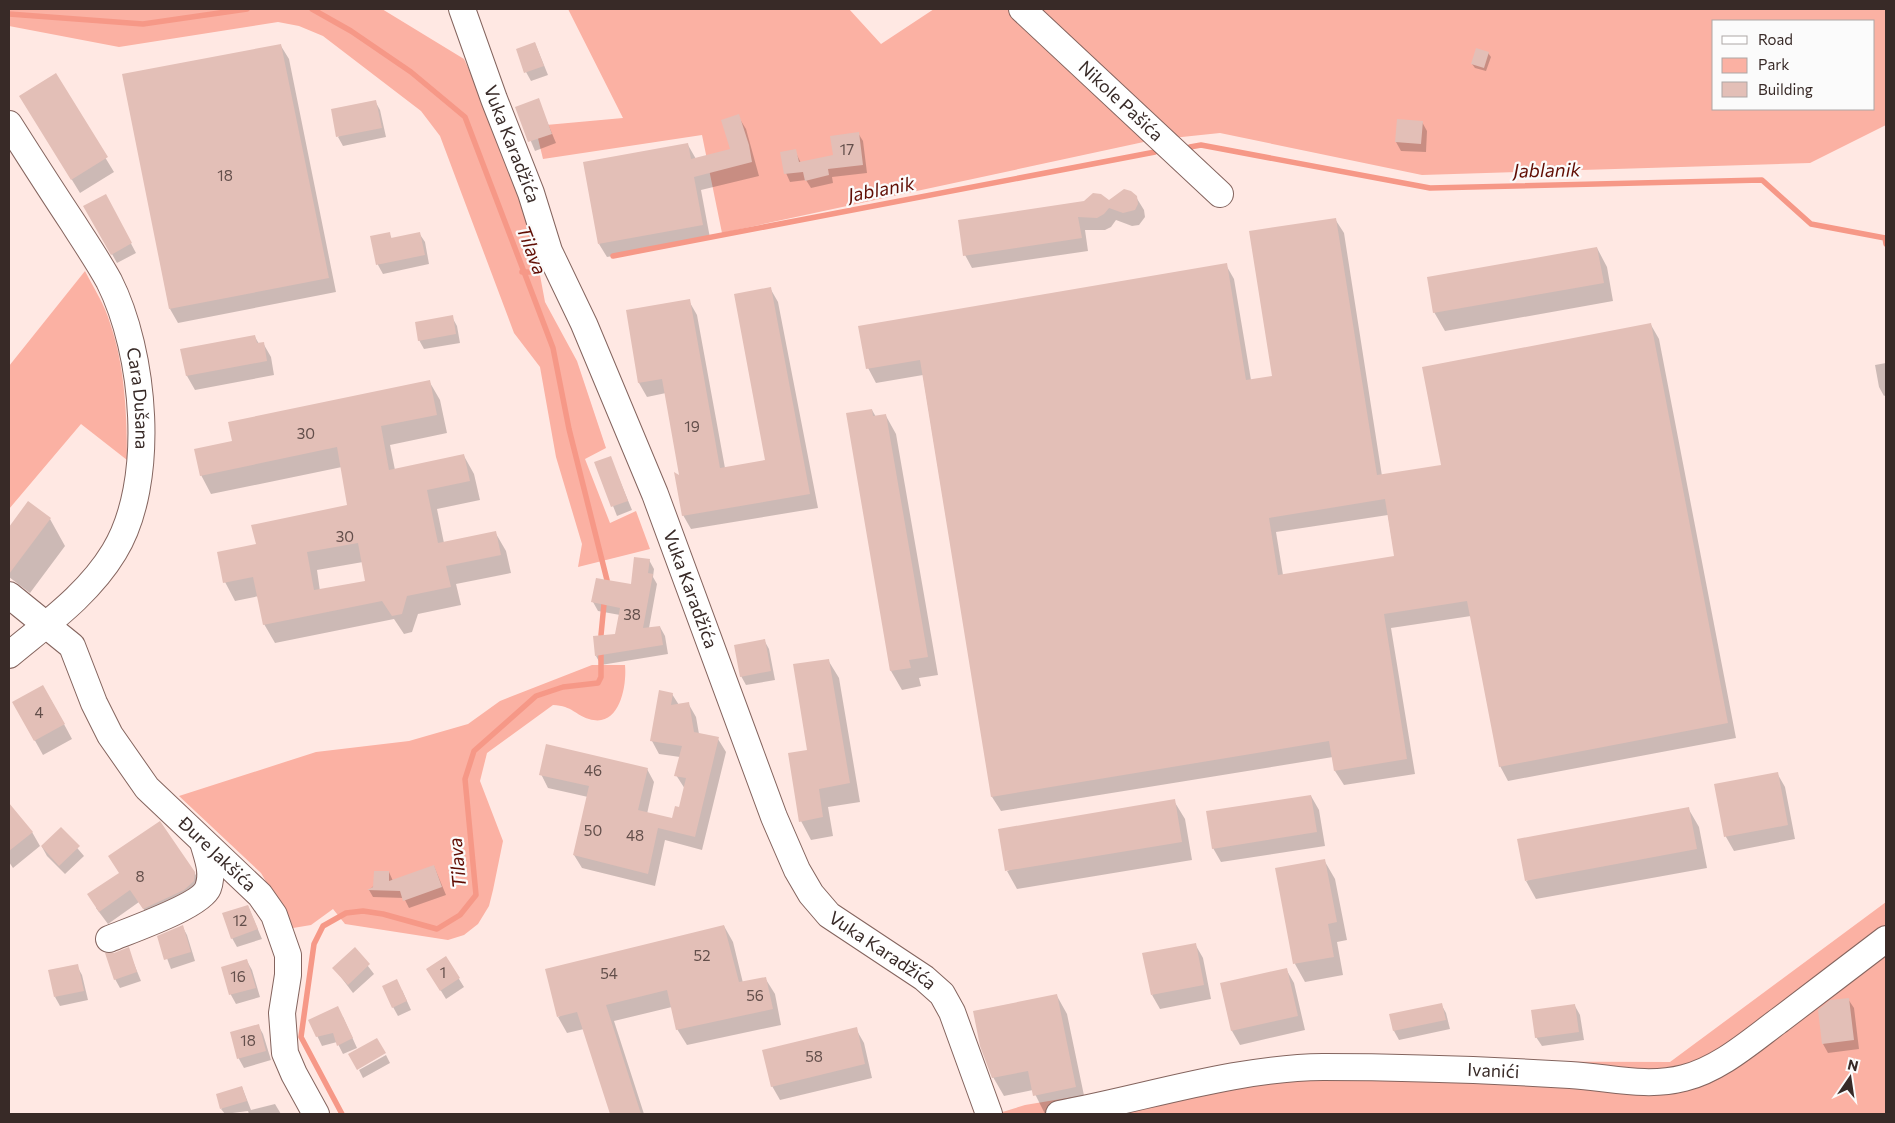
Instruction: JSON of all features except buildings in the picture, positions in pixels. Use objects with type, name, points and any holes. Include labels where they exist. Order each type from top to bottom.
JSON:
[{"type":"street","name":"Vuka Karadžića","points":[[462,9],[531,193],[549,251],[584,324],[655,494],[774,816],[797,870],[810,894],[829,915],[924,978],[942,994],[952,1012],[989,1114]]},
{"type":"street","name":"Nikole Pašića","points":[[1022,9],[1220,194]]},
{"type":"street","name":"Cara Dušana","points":[[9,124],[109,282],[126,325],[141,416],[142,445],[134,503],[122,536],[99,573],[74,601],[9,656]]},
{"type":"street","name":"Đure Jakšića","points":[[9,595],[72,646],[98,711],[131,768],[164,806],[260,896],[274,915],[282,934],[289,965],[282,1013],[285,1053],[316,1114]]},
{"type":"street","points":[[109,939],[177,911],[204,894],[209,882],[210,868],[203,842]]},
{"type":"street","name":"Ivanići","points":[[1059,1114],[1275,1069],[1415,1069],[1562,1074],[1634,1083],[1660,1082],[1685,1078],[1710,1067],[1738,1051],[1886,939]]},
{"type":"green space","points":[[9,9],[382,9],[464,59],[497,130],[528,211],[545,302],[577,361],[606,448],[585,459],[610,523],[636,511],[650,549],[578,567],[582,544],[556,457],[540,367],[514,333],[440,136],[421,111],[323,36],[299,26],[278,22],[119,47],[9,26]]},
{"type":"green space","points":[[568,9],[849,9],[881,44],[934,9],[1886,9],[1886,125],[1810,163],[1422,175],[1220,133],[1153,140],[722,233],[702,135],[543,159],[535,126],[623,118]]},
{"type":"green space","points":[[85,271],[108,316],[119,356],[126,408],[127,460],[81,424],[9,509],[9,366]]},
{"type":"green space","points":[[592,665],[625,665],[623,694],[615,712],[608,718],[600,720],[589,719],[565,707],[553,705],[487,753],[480,781],[503,841],[489,906],[478,924],[464,935],[448,940],[345,924],[333,909],[311,925],[293,928],[261,873],[179,796],[316,752],[409,741],[468,724],[500,701]]},
{"type":"green space","points":[[1886,902],[1886,1114],[996,1114],[1025,1105],[1289,1061],[1670,1062]]},
{"type":"waterway","name":"Tilava","points":[[9,14],[143,24],[247,9]]},
{"type":"waterway","name":"Tilava","points":[[312,9],[351,31],[411,72],[465,117],[553,348],[569,429],[607,580]]},
{"type":"waterway","name":"Jablanik","points":[[1190,147],[1201,145],[1430,188],[1762,180],[1811,224],[1885,238],[1886,244]]},
{"type":"waterway","name":"Jablanik","points":[[613,256],[1155,152]]},
{"type":"waterway","name":"Jablanik","points":[[522,272],[533,272]]},
{"type":"waterway","name":"Tilava","points":[[601,635],[604,604]]},
{"type":"waterway","name":"Tilava","points":[[342,1114],[301,1037],[314,944],[323,926],[346,913],[363,911],[383,914],[437,929],[460,915],[476,895],[465,779],[474,751],[536,696],[563,687],[598,683],[601,677],[601,655]]}]
